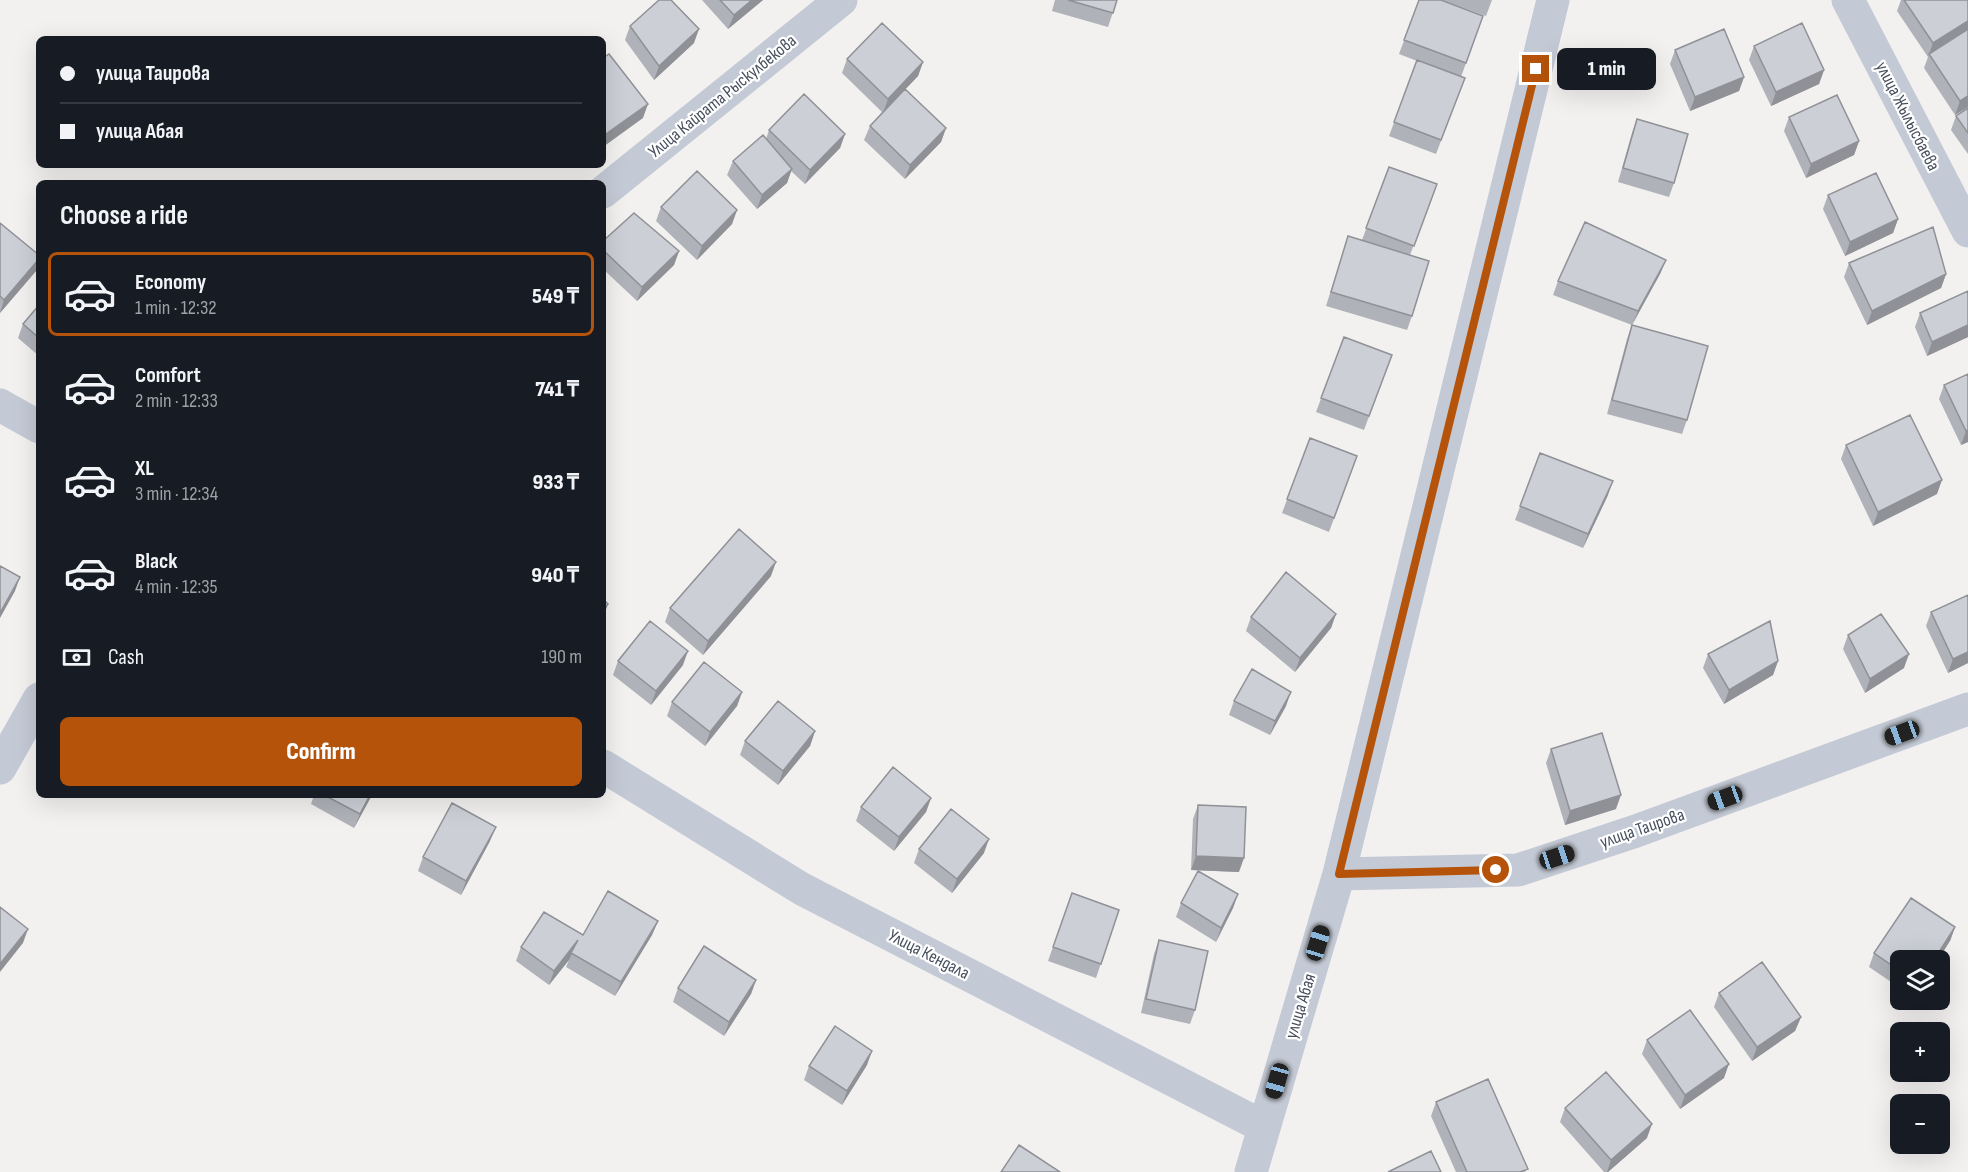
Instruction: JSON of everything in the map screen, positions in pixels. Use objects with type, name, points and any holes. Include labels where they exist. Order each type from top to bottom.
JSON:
[{"type":"street","name":"Улица Кайрата Рыскулбекова","points":[[606,190],[841,0]]},
{"type":"street","name":"улица Абая","points":[[1251,1172],[1339,874],[1553,0]]},
{"type":"street","name":"улица Жылысбаева","points":[[1848,0],[1968,231]]},
{"type":"street","points":[[0,405],[36,425]]},
{"type":"street","points":[[0,768],[36,704]]},
{"type":"street","name":"улица Таирова","points":[[1339,874],[1518,870],[1636,831],[1968,709]]},
{"type":"street","name":"Улица Кендала","points":[[606,768],[802,889],[1264,1127]]},
{"type":"building","points":[[659,0],[671,0],[699,29],[659,66],[630,26]]},
{"type":"building","points":[[720,0],[752,0],[734,15]]},
{"type":"building","points":[[1068,0],[1117,0],[1113,13]]},
{"type":"building","points":[[1419,0],[1441,0],[1483,16],[1466,63],[1404,40]]},
{"type":"building","points":[[1904,0],[1968,0],[1968,21],[1933,43]]},
{"type":"building","points":[[882,23],[923,62],[888,99],[847,59]]},
{"type":"building","points":[[1802,23],[1824,70],[1776,92],[1754,46]]},
{"type":"building","points":[[1724,29],[1744,77],[1695,97],[1675,50]]},
{"type":"building","points":[[1968,29],[1968,96],[1960,101],[1929,54]]},
{"type":"building","points":[[609,54],[648,104],[606,134],[606,56]]},
{"type":"building","points":[[1417,60],[1465,78],[1441,140],[1394,122]]},
{"type":"building","points":[[905,89],[946,128],[910,165],[870,126]]},
{"type":"building","points":[[804,94],[845,134],[810,170],[769,130]]},
{"type":"building","points":[[1837,95],[1859,141],[1811,164],[1789,117]]},
{"type":"building","points":[[1968,108],[1968,133],[1956,116]]},
{"type":"building","points":[[1637,119],[1688,134],[1674,183],[1623,168]]},
{"type":"building","points":[[763,135],[792,169],[762,195],[733,161]]},
{"type":"building","points":[[1389,167],[1437,184],[1414,246],[1366,228]]},
{"type":"building","points":[[697,171],[737,210],[702,246],[661,207]]},
{"type":"building","points":[[1876,173],[1898,219],[1850,242],[1828,195]]},
{"type":"building","points":[[634,213],[679,251],[642,287],[606,253],[606,238]]},
{"type":"building","points":[[1585,222],[1666,260],[1638,311],[1558,281]]},
{"type":"building","points":[[0,223],[36,253],[36,263],[4,300],[0,296]]},
{"type":"building","points":[[1933,227],[1946,274],[1872,311],[1849,263]]},
{"type":"building","points":[[1348,236],[1429,261],[1412,316],[1331,292]]},
{"type":"building","points":[[1968,291],[1968,325],[1932,342],[1920,313]]},
{"type":"building","points":[[36,309],[36,335],[23,324]]},
{"type":"building","points":[[1632,325],[1708,346],[1687,420],[1612,400]]},
{"type":"building","points":[[1344,337],[1392,355],[1369,416],[1321,398]]},
{"type":"building","points":[[1968,374],[1968,430],[1966,431],[1944,385]]},
{"type":"building","points":[[1910,415],[1942,480],[1878,512],[1846,445]]},
{"type":"building","points":[[1310,438],[1357,456],[1334,518],[1287,499]]},
{"type":"building","points":[[1540,453],[1613,481],[1588,534],[1520,506]]},
{"type":"building","points":[[739,529],[776,562],[708,641],[670,608]]},
{"type":"building","points":[[0,566],[20,577],[0,613]]},
{"type":"building","points":[[1286,572],[1336,614],[1300,658],[1251,617]]},
{"type":"building","points":[[1968,595],[1968,652],[1953,659],[1931,612]]},
{"type":"building","points":[[1881,614],[1909,654],[1870,679],[1848,635]]},
{"type":"building","points":[[650,621],[688,651],[656,691],[618,661]]},
{"type":"building","points":[[1770,621],[1778,661],[1729,690],[1708,654]]},
{"type":"building","points":[[704,662],[742,692],[710,732],[672,702]]},
{"type":"building","points":[[1252,669],[1291,692],[1275,721],[1234,701]]},
{"type":"building","points":[[778,701],[815,731],[783,771],[745,741]]},
{"type":"building","points":[[1602,733],[1621,795],[1570,811],[1551,749]]},
{"type":"building","points":[[893,767],[931,798],[899,837],[861,807]]},
{"type":"building","points":[[330,798],[368,798],[360,814]]},
{"type":"building","points":[[452,803],[496,827],[466,881],[423,857]]},
{"type":"building","points":[[1198,805],[1246,807],[1244,858],[1196,856]]},
{"type":"building","points":[[951,809],[989,839],[957,879],[919,849]]},
{"type":"building","points":[[1198,871],[1238,894],[1221,928],[1181,903]]},
{"type":"building","points":[[608,891],[658,921],[621,982],[571,953],[578,940],[554,971],[521,947],[544,912],[583,935]]},
{"type":"building","points":[[1072,893],[1119,910],[1101,964],[1053,947]]},
{"type":"building","points":[[1911,898],[1955,927],[1940,950],[1890,950],[1890,964],[1874,953]]},
{"type":"building","points":[[0,907],[28,929],[0,964]]},
{"type":"building","points":[[1159,940],[1208,951],[1195,1010],[1146,999]]},
{"type":"building","points":[[704,946],[756,980],[729,1022],[678,988]]},
{"type":"building","points":[[1762,962],[1801,1017],[1757,1047],[1719,993]]},
{"type":"building","points":[[1690,1010],[1729,1064],[1685,1095],[1647,1040]]},
{"type":"building","points":[[835,1026],[872,1051],[847,1091],[809,1066]]},
{"type":"building","points":[[1606,1072],[1652,1124],[1611,1160],[1565,1108]]},
{"type":"building","points":[[1488,1079],[1528,1169],[1520,1172],[1467,1172],[1436,1102]]},
{"type":"building","points":[[1019,1145],[1060,1172],[1001,1172]]},
{"type":"building","points":[[1431,1151],[1441,1172],[1388,1172]]},
{"type":"route","points":[[1496,870],[1339,874],[1536,69]]}]
